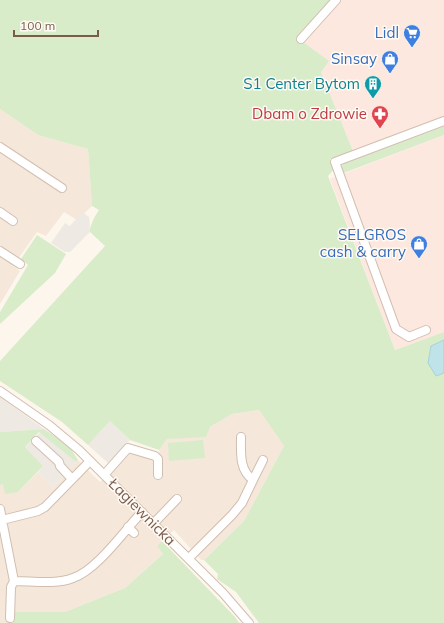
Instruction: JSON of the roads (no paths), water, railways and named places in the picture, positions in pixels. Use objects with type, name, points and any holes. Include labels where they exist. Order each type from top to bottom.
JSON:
[{"type":"street","points":[[301,39],[336,0]]},
{"type":"street","points":[[426,330],[410,337],[396,330],[335,162],[444,121]]},
{"type":"street","points":[[0,147],[62,188]]},
{"type":"street","points":[[0,212],[13,221]]},
{"type":"street","points":[[0,251],[20,264]]},
{"type":"street","name":"Łagiewnicka","points":[[0,391],[61,434],[90,461],[189,558],[223,593],[249,623]]},
{"type":"street","points":[[241,437],[243,469],[253,480]]},
{"type":"street","points":[[36,441],[59,462],[60,466],[72,479]]},
{"type":"street","points":[[104,475],[128,448],[156,456],[158,460],[158,475]]},
{"type":"street","points":[[189,558],[242,503],[263,460]]},
{"type":"street","points":[[2,520],[38,511],[45,507],[90,461]]},
{"type":"street","points":[[154,523],[177,499]]},
{"type":"street","points":[[0,509],[14,581],[11,587],[10,618]]},
{"type":"street","points":[[14,581],[53,582],[74,578],[85,572],[97,562],[131,530],[142,512]]},
{"type":"water","points":[[444,340],[444,373],[436,376],[428,363],[431,346]]},
{"type":"place","name":"Lidl","points":[[412,48]]},
{"type":"place","name":"Sinsay","points":[[390,74]]},
{"type":"place","name":"S1 Center Bytom","points":[[373,99]]},
{"type":"place","name":"Dbam o Zdrowie","points":[[380,129]]},
{"type":"place","name":"SELGROS cash & carry","points":[[419,259]]}]
